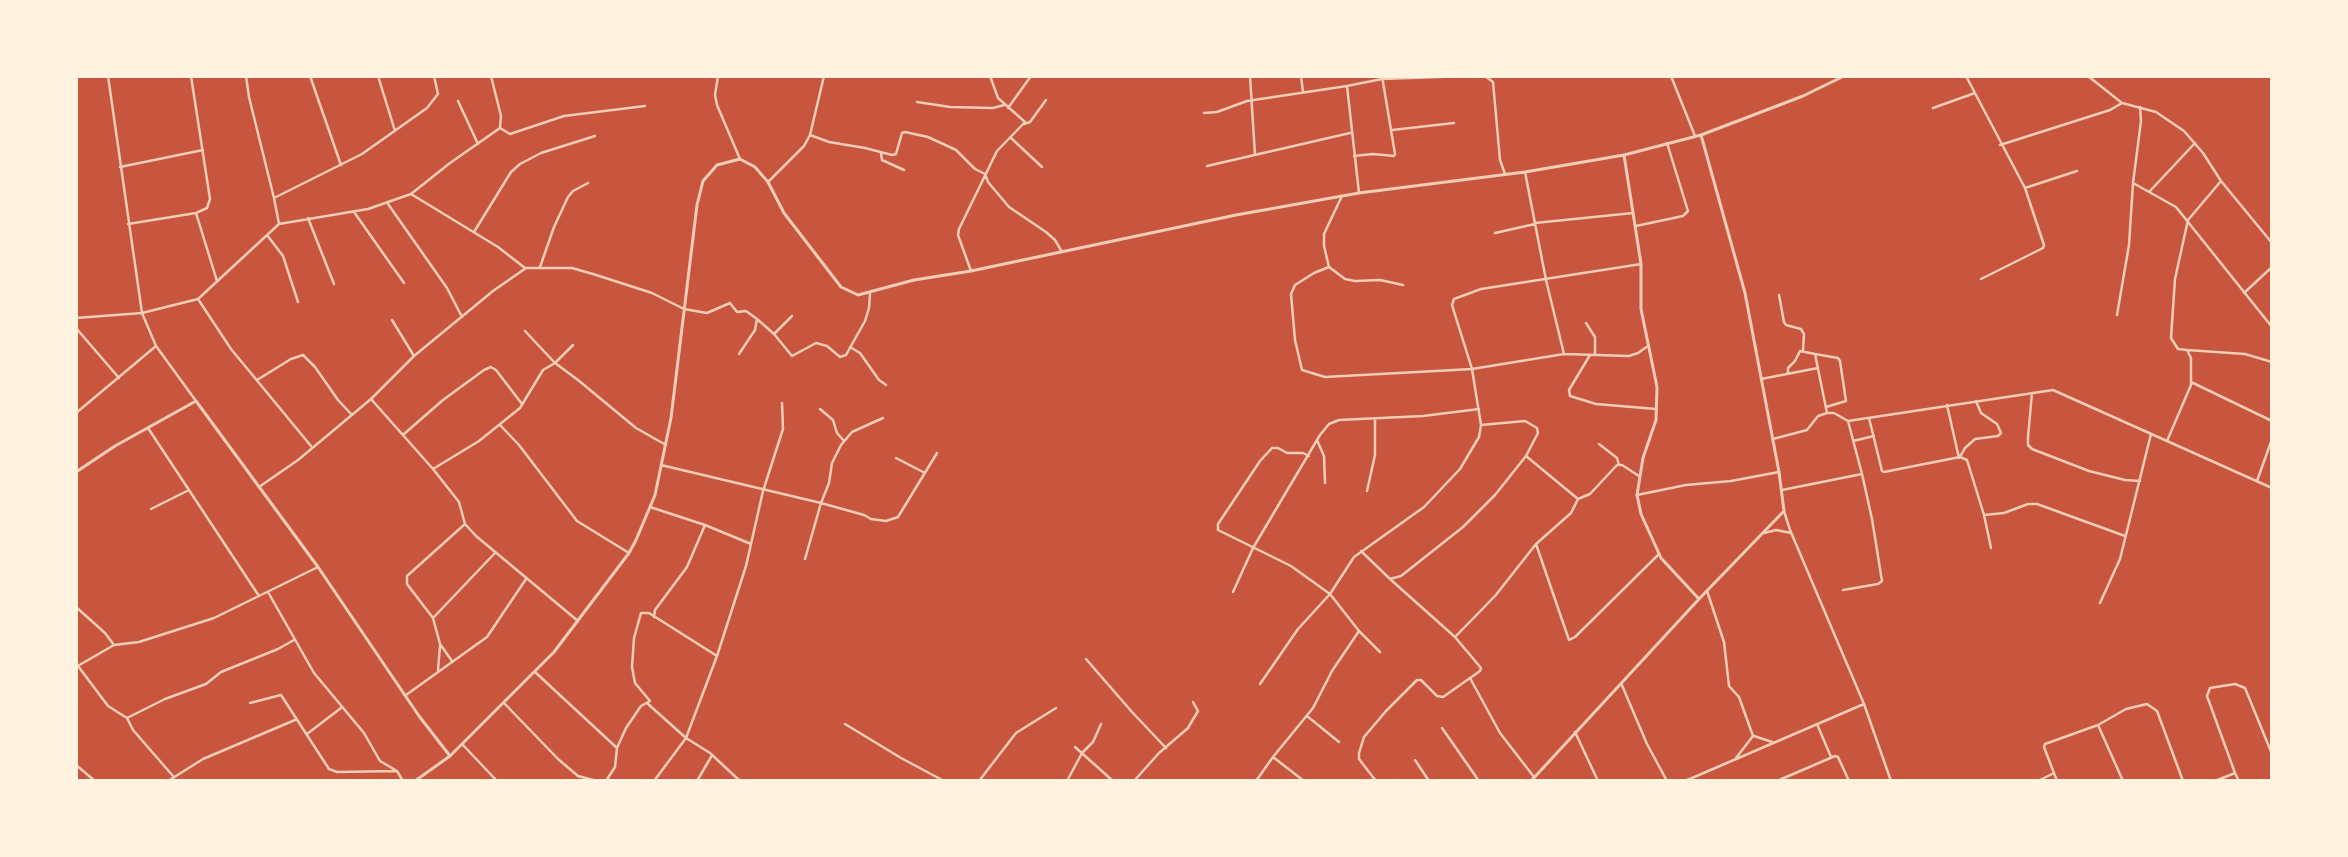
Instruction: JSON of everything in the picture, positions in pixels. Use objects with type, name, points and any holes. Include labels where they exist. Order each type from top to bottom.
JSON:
[{"type":"street","points":[[108,76],[142,313],[156,346],[258,488],[318,567],[450,756]]},
{"type":"street","points":[[128,224],[196,212],[207,208],[210,199],[192,76]]},
{"type":"street","points":[[246,76],[249,97],[274,198],[278,224]]},
{"type":"street","points":[[310,76],[340,165]]},
{"type":"street","points":[[378,76],[395,131]]},
{"type":"street","points":[[274,198],[362,154],[434,102],[438,94],[434,76]]},
{"type":"street","points":[[76,318],[142,313],[198,299],[278,224],[354,212],[388,204],[411,194],[450,163],[500,128],[501,116],[491,76]]},
{"type":"street","points":[[718,76],[715,95],[717,106],[740,159],[755,168],[768,182],[784,214],[842,287],[858,295],[870,294],[914,280],[971,271],[1236,215],[1359,194],[1506,175],[1624,155],[1700,135],[1802,96],[1844,76]]},
{"type":"street","points":[[768,182],[804,146],[810,134],[825,76]]},
{"type":"street","points":[[990,76],[998,98],[1004,105],[1023,119],[1024,124]]},
{"type":"street","points":[[1008,108],[1031,76]]},
{"type":"street","points":[[1250,76],[1255,155]]},
{"type":"street","points":[[1301,76],[1303,92]]},
{"type":"street","points":[[1204,114],[1217,112],[1244,102],[1346,86],[1382,78],[1468,76]]},
{"type":"street","points":[[1485,76],[1492,82],[1500,160],[1506,175]]},
{"type":"street","points":[[1671,76],[1696,136]]},
{"type":"street","points":[[1966,76],[2000,145],[2025,188],[2043,242],[2043,248],[1981,279]]},
{"type":"street","points":[[2088,76],[2122,103],[2156,112],[2184,131],[2195,143],[2221,181],[2272,242]]},
{"type":"street","points":[[1354,156],[1394,156],[1392,130],[1382,78]]},
{"type":"street","points":[[1346,86],[1350,133],[1359,194]]},
{"type":"street","points":[[1933,108],[1975,93]]},
{"type":"street","points":[[971,271],[958,235],[959,229],[997,150],[1024,124],[1030,122],[1046,100]]},
{"type":"street","points":[[458,101],[478,144]]},
{"type":"street","points":[[917,102],[950,107],[993,108],[1004,105]]},
{"type":"street","points":[[2000,145],[2110,110],[2122,103]]},
{"type":"street","points":[[500,128],[510,134],[564,116],[645,106]]},
{"type":"street","points":[[2117,315],[2130,245],[2133,183],[2141,121],[2140,108]]},
{"type":"street","points":[[1392,130],[1454,123]]},
{"type":"street","points":[[810,134],[829,142],[894,155],[902,133],[905,132],[928,137],[956,150],[975,169],[985,174],[988,182],[1004,202],[1014,211],[1046,232],[1062,252]]},
{"type":"street","points":[[1207,166],[1350,133]]},
{"type":"street","points":[[1700,135],[1741,278],[1791,533],[1864,704],[1891,781]]},
{"type":"street","points":[[474,233],[511,172],[520,164],[541,152],[595,136]]},
{"type":"street","points":[[1011,138],[1042,167]]},
{"type":"street","points":[[1636,226],[1683,216],[1688,211],[1667,143]]},
{"type":"street","points":[[2150,191],[2195,143]]},
{"type":"street","points":[[120,167],[203,150]]},
{"type":"street","points":[[881,153],[882,160],[904,170]]},
{"type":"street","points":[[1624,155],[1641,264],[1641,303],[1657,386],[1658,410],[1639,476],[1637,495],[1641,514],[1659,554],[1699,599]]},
{"type":"street","points":[[415,781],[462,745],[554,652],[629,553],[655,495],[666,445],[671,418],[697,205],[703,181],[717,165],[740,159]]},
{"type":"street","points":[[2025,188],[2077,171]]},
{"type":"street","points":[[1525,172],[1546,280],[1564,354]]},
{"type":"street","points":[[2221,181],[2188,220],[2176,279],[2171,338],[2178,349],[2245,354],[2272,362]]},
{"type":"street","points":[[540,267],[554,227],[568,197],[573,191],[588,183]]},
{"type":"street","points":[[2133,183],[2176,207],[2272,327]]},
{"type":"street","points":[[411,194],[526,268]]},
{"type":"street","points":[[1340,198],[1324,234],[1324,246],[1329,267],[1345,279],[1355,281],[1380,280],[1403,285]]},
{"type":"street","points":[[388,204],[447,288],[462,317]]},
{"type":"street","points":[[196,212],[217,281]]},
{"type":"street","points":[[354,212],[404,283]]},
{"type":"street","points":[[1495,233],[1535,224],[1634,213]]},
{"type":"street","points":[[308,218],[334,284]]},
{"type":"street","points":[[267,234],[283,256],[298,302]]},
{"type":"street","points":[[1260,684],[1298,629],[1330,594],[1351,560],[1424,507],[1460,469],[1479,437],[1481,425],[1472,369],[1452,305],[1454,299],[1481,289],[1641,264]]},
{"type":"street","points":[[1329,267],[1314,273],[1291,290],[1295,340],[1302,370],[1325,377],[1472,369],[1564,354],[1628,356],[1638,353],[1648,346]]},
{"type":"street","points":[[2244,293],[2272,267]]},
{"type":"street","points":[[258,488],[298,460],[371,399],[414,356],[493,291],[526,268],[572,268],[652,293],[684,309],[708,313],[730,303],[737,312],[746,311],[757,319],[774,334],[792,356],[816,343],[827,346],[840,357],[846,355],[865,321],[869,308],[870,294]]},
{"type":"street","points":[[1779,295],[1784,322],[1786,325],[1801,329],[1804,334],[1803,351]]},
{"type":"street","points":[[198,299],[231,348],[312,447]]},
{"type":"street","points":[[774,334],[792,316]]},
{"type":"street","points":[[739,354],[755,330],[757,319]]},
{"type":"street","points":[[392,320],[414,356]]},
{"type":"street","points":[[1586,323],[1595,338],[1597,350],[1594,355]]},
{"type":"street","points":[[76,328],[120,378]]},
{"type":"street","points":[[525,331],[554,363],[572,375],[636,428],[666,445]]},
{"type":"street","points":[[433,469],[469,448],[520,408],[543,370],[554,363],[573,345]]},
{"type":"street","points":[[77,411],[120,378],[156,346]]},
{"type":"street","points":[[850,347],[860,353],[875,375],[886,385]]},
{"type":"street","points":[[2167,441],[2191,382],[2192,367],[2188,350]]},
{"type":"street","points":[[1788,374],[1789,366],[1795,361],[1798,353],[1803,351],[1838,358],[1846,401],[1826,407]]},
{"type":"street","points":[[1590,354],[1570,390],[1570,396],[1596,404],[1658,410]]},
{"type":"street","points":[[1815,354],[1827,413]]},
{"type":"street","points":[[257,380],[290,359],[303,355],[315,367],[338,400],[352,415]]},
{"type":"street","points":[[404,435],[443,400],[491,367],[496,370],[522,404]]},
{"type":"street","points":[[1761,379],[1818,368]]},
{"type":"street","points":[[2191,382],[2272,421]]},
{"type":"street","points":[[1773,439],[1807,430],[1818,416],[1827,413],[1834,413],[1848,421],[2053,390],[2272,488]]},
{"type":"street","points":[[2032,392],[2028,437],[2028,445],[2032,449],[2097,473],[2126,480],[2140,481]]},
{"type":"street","points":[[371,399],[404,435],[459,502],[465,524],[526,579],[578,621]]},
{"type":"street","points":[[76,472],[90,461],[147,427],[196,401]]},
{"type":"street","points":[[1960,457],[1965,448],[1975,439],[1998,436],[2001,433],[1997,424],[1981,413],[1976,401]]},
{"type":"street","points":[[654,781],[686,738],[717,656],[746,566],[763,491],[783,429],[782,403]]},
{"type":"street","points":[[1947,405],[1960,457]]},
{"type":"street","points":[[1233,592],[1253,548],[1317,440],[1329,424],[1334,421],[1479,409]]},
{"type":"street","points":[[820,410],[833,420],[838,433],[844,441]]},
{"type":"street","points":[[806,559],[821,503],[829,483],[832,463],[844,441],[852,432],[883,418]]},
{"type":"street","points":[[1869,418],[1882,471],[1884,472],[1960,457],[1966,460],[1970,466],[1984,515],[1991,548]]},
{"type":"street","points":[[1367,491],[1375,455],[1375,419]]},
{"type":"street","points":[[1390,580],[1401,576],[1463,527],[1495,495],[1526,456],[1538,434],[1537,428],[1525,421],[1481,425]]},
{"type":"street","points":[[1843,590],[1878,584],[1882,581],[1872,519],[1848,421]]},
{"type":"street","points":[[500,425],[519,445],[577,521],[629,553]]},
{"type":"street","points":[[147,427],[259,596]]},
{"type":"street","points":[[2100,602],[2120,559],[2151,434]]},
{"type":"street","points":[[1853,442],[1874,436]]},
{"type":"street","points":[[2257,481],[2272,439]]},
{"type":"street","points":[[1317,440],[1324,456],[1325,483]]},
{"type":"street","points":[[1599,444],[1617,458],[1619,465],[1639,476]]},
{"type":"street","points":[[1309,456],[1303,453],[1287,453],[1278,448],[1272,448],[1260,461],[1218,524],[1220,532],[1291,566],[1330,594],[1359,631],[1380,652]]},
{"type":"street","points":[[661,465],[864,514],[871,519],[893,520],[898,517],[938,453]]},
{"type":"street","points":[[1526,456],[1578,499]]},
{"type":"street","points":[[896,458],[925,473]]},
{"type":"street","points":[[1455,637],[1495,596],[1536,544],[1571,513],[1578,499],[1590,494],[1619,465]]},
{"type":"street","points":[[1637,495],[1686,485],[1732,482],[1779,472]]},
{"type":"street","points":[[1782,490],[1862,474]]},
{"type":"street","points":[[151,508],[188,490]]},
{"type":"street","points":[[1984,515],[2010,511],[2028,504],[2043,505],[2126,536]]},
{"type":"street","points":[[650,507],[705,525],[751,544]]},
{"type":"street","points":[[1470,678],[1500,733],[1532,779],[1699,599],[1785,510]]},
{"type":"street","points":[[438,671],[440,644],[433,618],[407,584],[407,576],[465,524]]},
{"type":"street","points":[[654,617],[655,610],[686,567],[705,525]]},
{"type":"street","points":[[1764,533],[1776,530],[1791,533]]},
{"type":"street","points":[[1536,544],[1569,640],[1575,637],[1659,554]]},
{"type":"street","points":[[1361,551],[1390,580],[1455,637],[1481,668],[1480,671],[1440,698],[1417,680],[1386,712],[1364,737],[1359,753],[1359,759],[1376,781]]},
{"type":"street","points":[[433,618],[496,552]]},
{"type":"street","points":[[173,776],[133,730],[127,718],[108,706],[77,666],[114,645],[139,642],[214,618],[318,567]]},
{"type":"street","points":[[406,695],[487,637],[526,579]]},
{"type":"street","points":[[1707,591],[1724,642],[1729,686],[1739,697],[1753,736]]},
{"type":"street","points":[[268,592],[314,673],[341,708],[364,733],[380,761],[397,771],[403,781]]},
{"type":"street","points":[[76,607],[105,633],[114,645]]},
{"type":"street","points":[[648,704],[650,699],[635,683],[633,678],[634,638],[641,613],[644,612],[654,617],[717,656]]},
{"type":"street","points":[[1256,781],[1320,696],[1332,671],[1359,631]]},
{"type":"street","points":[[127,718],[165,699],[200,687],[222,672],[278,649],[294,640]]},
{"type":"street","points":[[440,644],[452,661]]},
{"type":"street","points":[[1086,659],[1166,748]]},
{"type":"street","points":[[534,672],[617,748]]},
{"type":"street","points":[[1622,683],[1647,744],[1667,781]]},
{"type":"street","points":[[2239,781],[2207,696],[2210,688],[2235,684],[2245,688],[2272,754]]},
{"type":"street","points":[[250,703],[281,695],[329,768],[337,772],[397,771]]},
{"type":"street","points":[[1134,781],[1166,748],[1183,734],[1197,714],[1198,709],[1193,702]]},
{"type":"street","points":[[504,703],[558,759],[578,776],[597,781]]},
{"type":"street","points":[[648,704],[686,738],[712,756],[740,781]]},
{"type":"street","points":[[606,781],[615,767],[617,748],[630,722],[641,706],[648,704]]},
{"type":"street","points":[[1685,781],[1864,704]]},
{"type":"street","points":[[2057,781],[2044,747],[2045,744],[2098,725],[2126,709],[2141,704],[2152,706],[2157,711],[2183,781]]},
{"type":"street","points":[[307,734],[341,708]]},
{"type":"street","points":[[979,781],[1021,728],[1043,718],[1056,708]]},
{"type":"street","points":[[1306,716],[1339,742]]},
{"type":"street","points":[[168,781],[173,776],[203,759],[296,720]]},
{"type":"street","points":[[845,724],[901,758],[944,781]]},
{"type":"street","points":[[1068,781],[1082,753],[1093,742],[1101,724]]},
{"type":"street","points":[[1817,724],[1831,757]]},
{"type":"street","points":[[2098,725],[2123,781]]},
{"type":"street","points":[[1442,728],[1480,781]]},
{"type":"street","points":[[1575,732],[1598,781]]},
{"type":"street","points":[[1753,736],[1774,742]]},
{"type":"street","points":[[1735,759],[1753,736]]},
{"type":"street","points":[[462,745],[497,781]]},
{"type":"street","points":[[1075,747],[1113,781]]},
{"type":"street","points":[[697,781],[712,756]]},
{"type":"street","points":[[1273,757],[1304,781]]},
{"type":"street","points":[[1778,781],[1831,757],[1838,757],[1849,781]]},
{"type":"street","points":[[1415,760],[1429,781]]},
{"type":"street","points":[[76,765],[95,781]]},
{"type":"street","points":[[2038,781],[2054,773]]},
{"type":"street","points":[[2215,781],[2235,773]]}]
